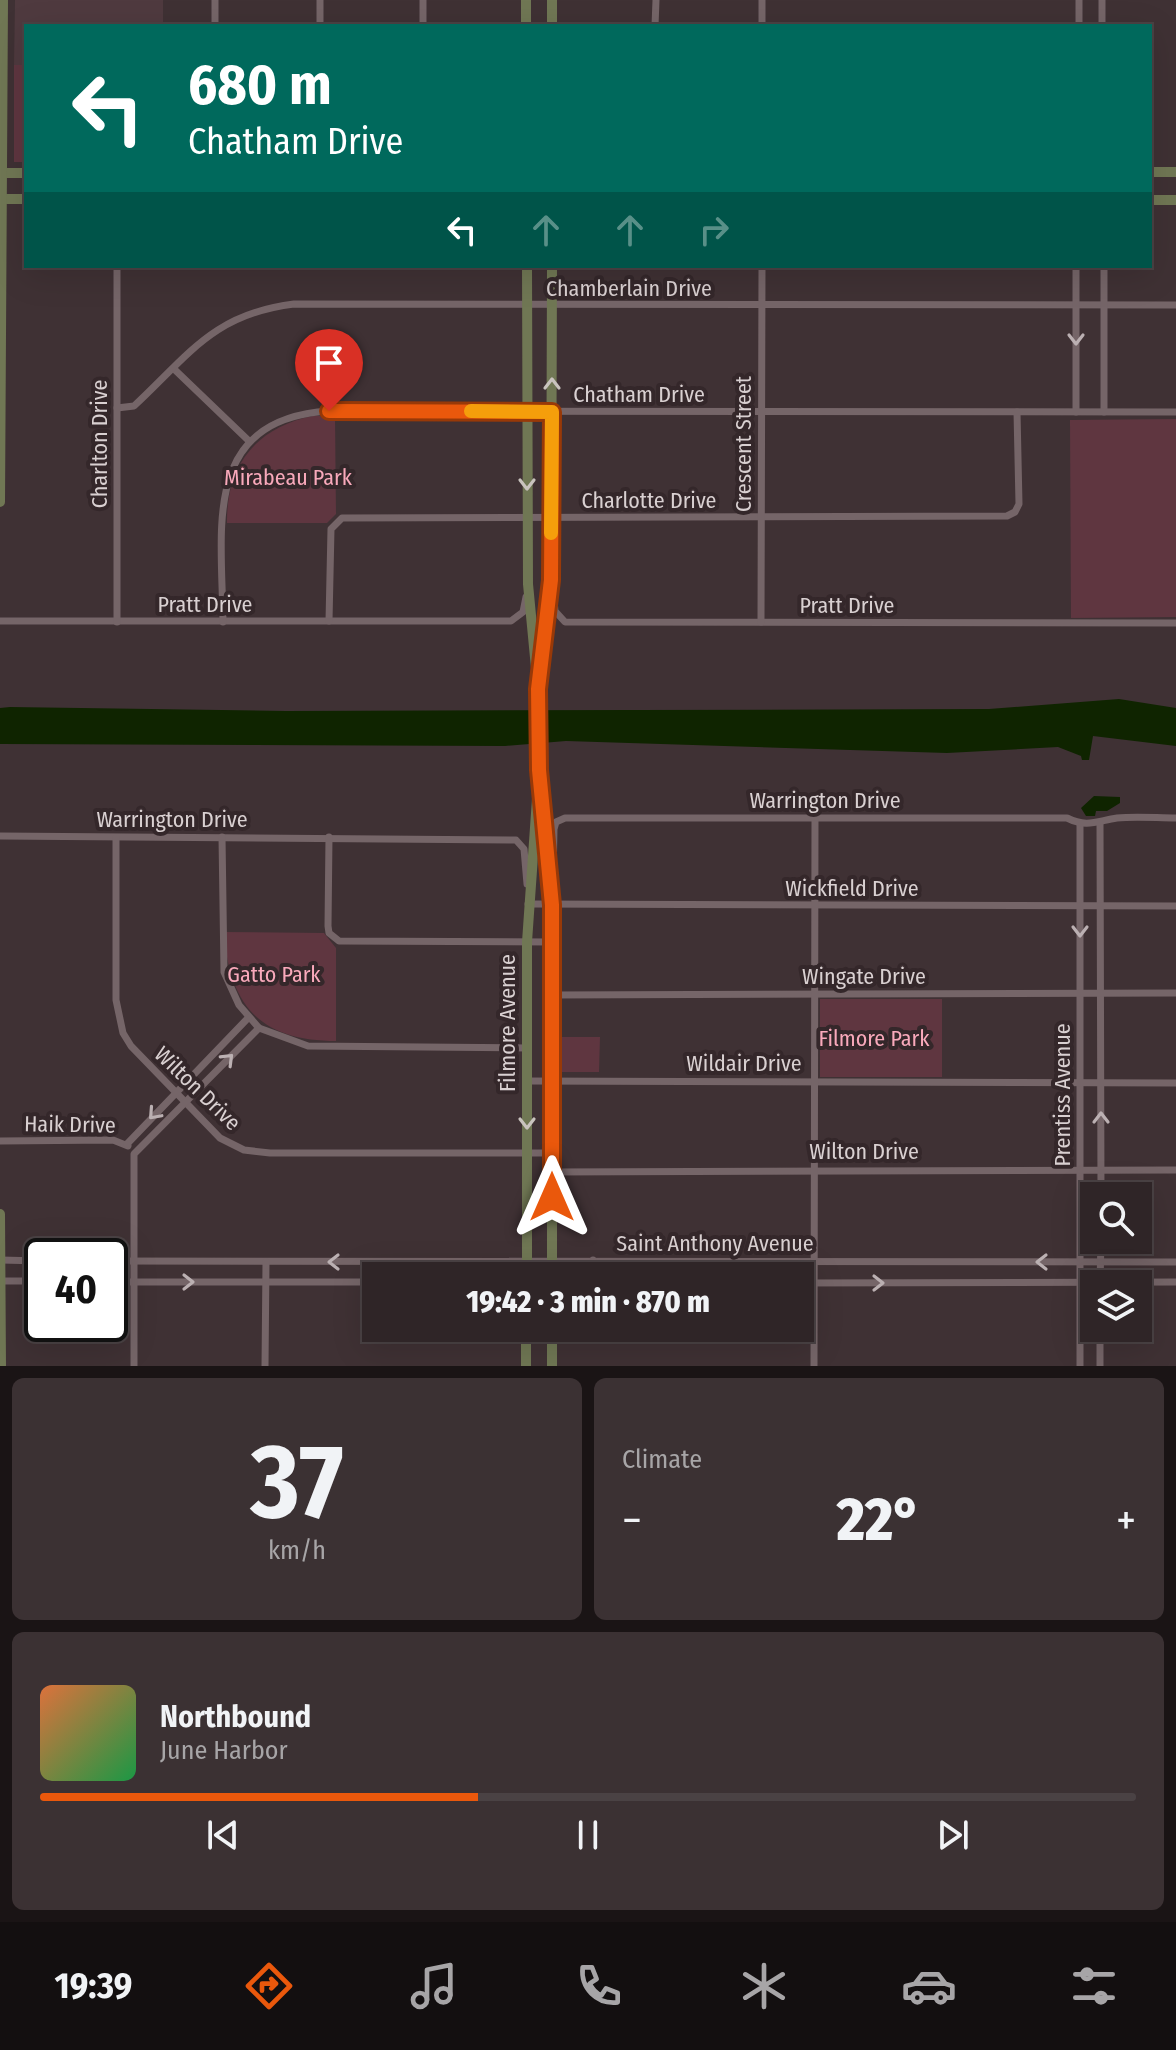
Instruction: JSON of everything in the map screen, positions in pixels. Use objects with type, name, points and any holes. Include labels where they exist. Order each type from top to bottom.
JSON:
[{"type":"street","points":[[0,502],[3,0]]},
{"type":"street","points":[[215,0],[215,24]]},
{"type":"street","points":[[320,0],[320,24]]},
{"type":"street","points":[[423,0],[423,24]]},
{"type":"street","points":[[526,0],[526,24]]},
{"type":"street","points":[[552,0],[552,24]]},
{"type":"street","points":[[655,24],[656,0]]},
{"type":"street","points":[[762,0],[762,24]]},
{"type":"street","points":[[1079,0],[1079,24]]},
{"type":"street","points":[[1102,0],[1102,24]]},
{"type":"street","points":[[1152,172],[1176,172]]},
{"type":"street","points":[[2,173],[24,173]]},
{"type":"street","points":[[2,199],[24,199]]},
{"type":"street","points":[[1152,200],[1176,200]]},
{"type":"street","name":"Charlton Drive","points":[[117,268],[117,622]]},
{"type":"street","name":"Filmore Avenue","points":[[527,268],[528,584],[538,689],[539,770],[552,905],[552,1260]]},
{"type":"street","name":"Filmore Avenue","points":[[538,689],[551,580],[552,268]]},
{"type":"street","name":"Crescent Street","points":[[761,622],[762,268]]},
{"type":"street","points":[[1076,268],[1076,412]]},
{"type":"street","points":[[1104,268],[1104,412]]},
{"type":"street","name":"Chamberlain Drive","points":[[117,408],[134,406],[205,337],[225,323],[270,307],[1176,305]]},
{"type":"street","points":[[174,369],[249,441]]},
{"type":"street","name":"Chatham Drive","points":[[223,622],[224,494],[231,468],[249,441],[278,421],[307,412],[1176,412]]},
{"type":"street","name":"Charlotte Drive","points":[[329,621],[329,541],[335,521],[352,517],[997,517],[1015,512],[1019,494],[1017,412]]},
{"type":"street","name":"Pratt Drive","points":[[551,580],[555,611],[565,622],[1176,623]]},
{"type":"street","name":"Pratt Drive","points":[[0,621],[511,621],[523,612],[528,584]]},
{"type":"street","name":"Filmore Avenue","points":[[527,1260],[527,942],[539,770]]},
{"type":"street","points":[[814,1261],[815,818]]},
{"type":"street","name":"Warrington Drive","points":[[552,905],[554,829],[559,819],[1067,818],[1080,825],[1100,824],[1115,818],[1176,818]]},
{"type":"street","name":"Prentiss Avenue","points":[[1100,824],[1101,1182]]},
{"type":"street","name":"Prentiss Avenue","points":[[1080,825],[1080,1270]]},
{"type":"street","name":"Warrington Drive","points":[[0,836],[516,840],[526,858],[528,905]]},
{"type":"street","points":[[222,837],[224,972],[248,1018],[259,1028],[308,1046],[527,1048]]},
{"type":"street","points":[[329,837],[328,926],[333,938],[346,942],[551,942]]},
{"type":"street","name":"Wilton Drive","points":[[116,838],[118,1018],[131,1046],[220,1138],[244,1150],[278,1153],[551,1153]]},
{"type":"street","name":"Wickfield Drive","points":[[528,905],[1176,906]]},
{"type":"street","name":"Wingate Drive","points":[[552,995],[1176,993]]},
{"type":"street","points":[[127,1144],[248,1018]]},
{"type":"street","points":[[134,1366],[134,1154],[259,1028]]},
{"type":"street","name":"Wildair Drive","points":[[527,1081],[1176,1083]]},
{"type":"street","name":"Haik Drive","points":[[0,1141],[113,1140],[127,1144],[134,1154]]},
{"type":"street","name":"Wilton Drive","points":[[552,1172],[1176,1170]]},
{"type":"street","points":[[0,1214],[1,1366]]},
{"type":"street","points":[[1101,1254],[1101,1270]]},
{"type":"street","points":[[1,1260],[24,1261]]},
{"type":"street","name":"Saint Anthony Avenue","points":[[128,1261],[1176,1262]]},
{"type":"street","points":[[265,1366],[266,1262]]},
{"type":"street","points":[[1,1281],[24,1281]]},
{"type":"street","points":[[128,1282],[362,1282]]},
{"type":"street","name":"Saint Anthony Avenue","points":[[814,1283],[1080,1282]]},
{"type":"street","name":"Saint Anthony Avenue","points":[[1152,1282],[1176,1282]]},
{"type":"street","points":[[526,1342],[526,1366]]},
{"type":"street","points":[[552,1342],[552,1366]]},
{"type":"street","points":[[814,1342],[814,1366]]},
{"type":"street","name":"Prentiss Avenue","points":[[1080,1342],[1080,1366]]},
{"type":"street","points":[[1100,1342],[1100,1366]]},
{"type":"shaded area","points":[[15,0],[163,0],[163,24],[24,24],[24,65],[14,65]]},
{"type":"shaded area","points":[[1119,699],[1176,708],[1176,746],[1093,736],[1089,760],[1082,760],[1081,756],[1058,747],[947,753],[566,741],[505,746],[0,744],[0,708],[10,707],[286,711],[989,709]]},
{"type":"shaded area","points":[[1094,796],[1120,797],[1120,803],[1107,811],[1096,811],[1095,816],[1086,816],[1081,808]]},
{"type":"green space","points":[[14,65],[24,65],[24,162],[14,162]]},
{"type":"green space","name":"Mirabeau Park","points":[[313,416],[335,416],[336,514],[327,523],[227,523],[232,483],[249,452],[276,429]]},
{"type":"green space","points":[[1176,419],[1176,617],[1071,618],[1070,420]]},
{"type":"green space","name":"Gatto Park","points":[[224,932],[324,933],[336,948],[336,1041],[287,1034],[268,1026],[253,1014],[233,980]]},
{"type":"green space","name":"Filmore Park","points":[[820,999],[942,999],[942,1077],[820,1077]]},
{"type":"green space","points":[[560,1037],[600,1037],[599,1072],[560,1072]]},
{"type":"slow traffic","points":[[471,411],[552,412],[551,533]]},
{"type":"route","points":[[329,411],[552,412],[551,580],[538,689],[539,770],[552,905],[552,1197]]}]
